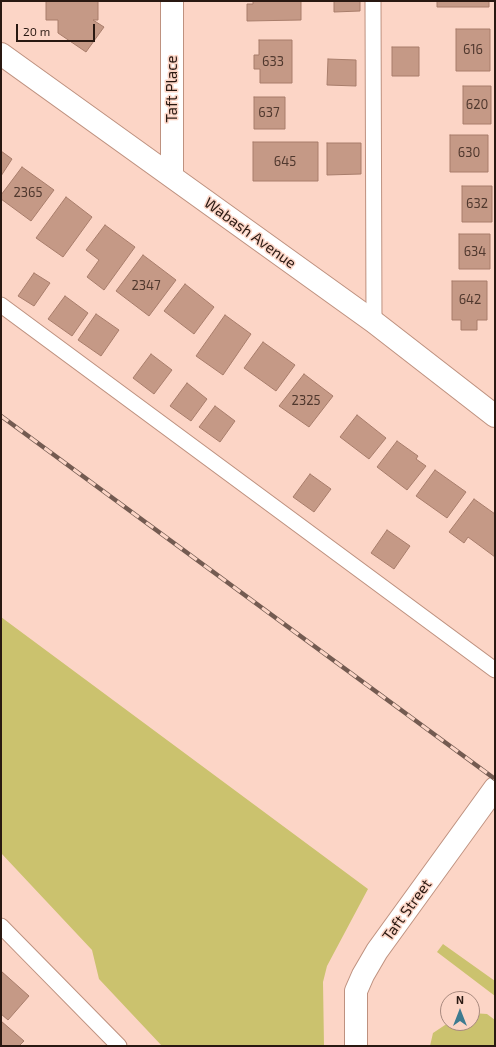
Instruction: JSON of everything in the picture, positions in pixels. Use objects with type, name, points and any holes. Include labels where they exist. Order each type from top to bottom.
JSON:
[{"type":"street","name":"Taft Place","points":[[172,1],[172,176]]},
{"type":"street","name":"Wabash Avenue","points":[[1,54],[374,322],[495,416]]},
{"type":"street","name":"Taft Street","points":[[356,1046],[356,991],[363,975],[377,951],[495,788]]},
{"type":"lane","points":[[373,1],[374,322]]},
{"type":"lane","points":[[1,305],[495,670]]},
{"type":"lane","points":[[1,926],[119,1046]]},
{"type":"shaded area","points":[[1,617],[368,889],[327,966],[323,982],[324,1046],[162,1046],[99,979],[92,950],[1,853]]},
{"type":"shaded area","points":[[443,944],[495,981],[495,996],[437,952]]},
{"type":"shaded area","points":[[480,1014],[487,1014],[495,1020],[495,1046],[430,1046],[433,1033],[440,1028],[440,1031],[480,1031]]},
{"type":"building","points":[[46,1],[98,1],[98,20],[93,20],[104,27],[86,52],[58,33],[58,20],[46,20]]},
{"type":"building","points":[[253,1],[301,1],[301,20],[247,21],[247,4],[253,4]]},
{"type":"building","points":[[334,1],[360,1],[360,11],[334,12]]},
{"type":"building","points":[[437,1],[489,1],[489,7],[437,7]]},
{"type":"building","points":[[456,29],[490,29],[490,71],[456,71]]},
{"type":"building","points":[[259,40],[292,40],[292,83],[260,83],[260,69],[254,69],[254,55],[259,55]]},
{"type":"building","points":[[392,47],[419,47],[419,76],[392,76]]},
{"type":"building","points":[[328,59],[356,60],[356,86],[327,85]]},
{"type":"building","points":[[463,86],[491,86],[491,124],[463,124]]},
{"type":"building","points":[[254,97],[285,97],[285,129],[254,129]]},
{"type":"building","points":[[450,135],[488,135],[488,172],[450,172]]},
{"type":"building","points":[[253,142],[318,142],[318,181],[253,181]]},
{"type":"building","points":[[327,143],[361,143],[361,174],[327,175]]},
{"type":"building","points":[[1,151],[12,159],[1,176]]},
{"type":"building","points":[[22,167],[54,190],[31,221],[1,199],[1,195]]},
{"type":"building","points":[[462,186],[492,186],[492,222],[462,222]]},
{"type":"building","points":[[66,197],[92,217],[63,257],[36,238]]},
{"type":"building","points":[[105,225],[135,247],[104,290],[87,277],[99,260],[86,250]]},
{"type":"building","points":[[459,234],[490,234],[490,269],[459,269]]},
{"type":"building","points":[[143,255],[176,280],[149,316],[116,291]]},
{"type":"building","points":[[34,273],[50,283],[34,306],[18,296]]},
{"type":"building","points":[[452,281],[487,281],[487,320],[477,320],[477,330],[461,330],[461,320],[452,320]]},
{"type":"building","points":[[185,284],[214,307],[194,334],[164,311]]},
{"type":"building","points":[[65,296],[88,313],[72,336],[48,319]]},
{"type":"building","points":[[96,314],[119,330],[101,356],[78,340]]},
{"type":"building","points":[[225,315],[251,334],[223,375],[196,356]]},
{"type":"building","points":[[263,342],[295,365],[276,391],[244,368]]},
{"type":"building","points":[[151,354],[172,370],[154,394],[133,378]]},
{"type":"building","points":[[304,374],[333,396],[309,427],[279,406]]},
{"type":"building","points":[[187,383],[207,399],[191,421],[170,406]]},
{"type":"building","points":[[215,406],[235,421],[220,442],[199,427]]},
{"type":"building","points":[[357,415],[386,438],[369,459],[340,437]]},
{"type":"building","points":[[397,441],[418,456],[416,459],[426,466],[407,490],[377,467]]},
{"type":"building","points":[[435,470],[466,492],[447,518],[416,496]]},
{"type":"building","points":[[310,474],[331,489],[314,512],[293,497]]},
{"type":"building","points":[[474,499],[495,514],[495,557],[468,537],[464,543],[449,532]]},
{"type":"building","points":[[387,530],[410,546],[394,569],[371,553]]},
{"type":"building","points":[[1,971],[29,996],[8,1020],[1,1014]]},
{"type":"building","points":[[1,1021],[24,1041],[19,1046],[1,1046]]},
{"type":"railway","points":[[1,416],[495,779]]}]
